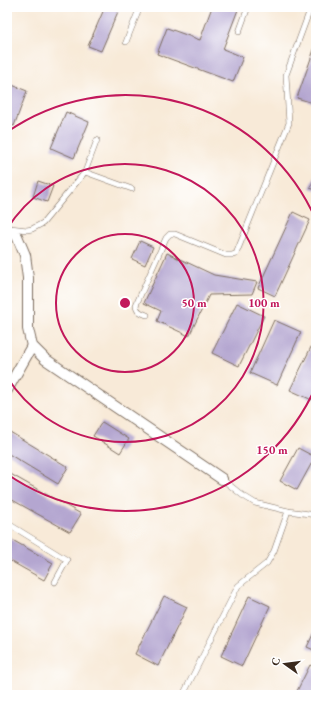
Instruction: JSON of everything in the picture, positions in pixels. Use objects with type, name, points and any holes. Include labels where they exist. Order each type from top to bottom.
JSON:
[{"type":"street","points":[[7,228],[17,236],[25,255],[28,278],[28,329],[32,346],[45,360],[222,479]]},
{"type":"street","points":[[7,390],[32,346]]},
{"type":"lane","points":[[126,42],[140,7]]},
{"type":"lane","points":[[239,32],[248,7]]},
{"type":"lane","points":[[147,315],[139,312],[136,309],[136,305],[166,238],[170,234],[175,234],[226,255],[236,254],[289,123],[286,75],[311,7]]},
{"type":"lane","points":[[7,228],[27,230],[43,223],[85,172],[97,140]]},
{"type":"lane","points":[[85,172],[132,189]]},
{"type":"lane","points":[[222,479],[242,496],[255,503],[288,511],[316,515]]},
{"type":"lane","points":[[184,695],[238,586],[267,563],[274,551],[288,511]]},
{"type":"lane","points":[[7,523],[67,560],[55,582]]},
{"type":"building","points":[[105,7],[120,7],[101,51],[88,46]]},
{"type":"building","points":[[212,7],[239,7],[223,49],[243,57],[233,82],[157,54],[167,28],[200,40]]},
{"type":"building","points":[[316,44],[316,95],[313,103],[297,98]]},
{"type":"building","points":[[7,83],[27,91],[14,126],[7,123]]},
{"type":"building","points":[[66,112],[89,122],[74,158],[51,148]]},
{"type":"building","points":[[316,175],[316,190],[310,188]]},
{"type":"building","points":[[38,181],[53,186],[47,202],[33,197]]},
{"type":"building","points":[[293,212],[310,220],[275,296],[258,288]]},
{"type":"building","points":[[140,241],[153,247],[145,265],[132,259]]},
{"type":"building","points":[[167,253],[214,275],[257,282],[252,294],[209,295],[189,336],[157,321],[161,311],[144,303]]},
{"type":"building","points":[[237,303],[264,316],[239,366],[212,353]]},
{"type":"building","points":[[274,320],[301,332],[277,385],[250,373]]},
{"type":"building","points":[[316,337],[316,392],[312,400],[290,390]]},
{"type":"building","points":[[102,422],[129,439],[120,453],[93,436]]},
{"type":"building","points":[[10,432],[68,467],[58,484],[7,453],[7,437]]},
{"type":"building","points":[[298,448],[315,457],[297,490],[280,481]]},
{"type":"building","points":[[7,472],[81,514],[70,532],[7,497]]},
{"type":"building","points":[[7,537],[53,563],[44,580],[7,559]]},
{"type":"building","points":[[164,596],[187,607],[158,666],[135,654]]},
{"type":"building","points":[[249,596],[270,606],[242,666],[221,656]]},
{"type":"building","points":[[316,628],[316,651],[307,647]]},
{"type":"building","points":[[310,665],[316,668],[316,690],[314,695],[295,695]]}]
